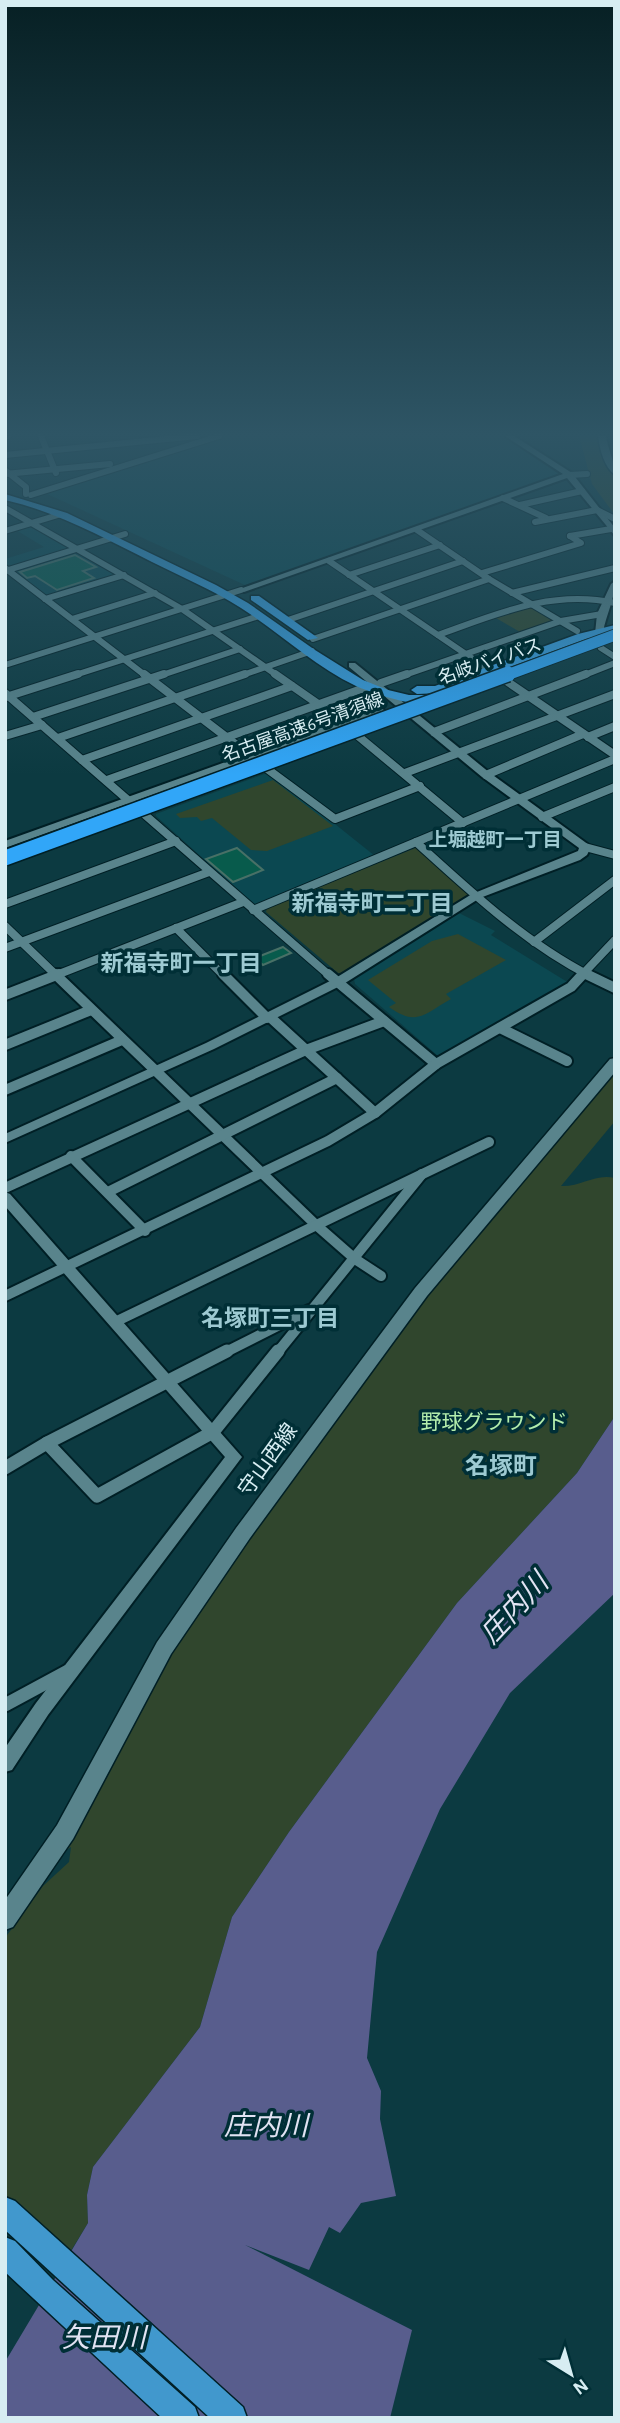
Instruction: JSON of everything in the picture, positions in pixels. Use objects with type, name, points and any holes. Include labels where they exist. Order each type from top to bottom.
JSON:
[{"type":"highway","name":"名岐バイパス","points":[[134,549],[227,595],[260,616],[352,665],[393,702]]},
{"type":"highway","name":"名岐バイパス","points":[[156,549],[241,590],[288,620],[312,645],[393,702],[424,701],[453,695],[615,636]]},
{"type":"highway","name":"名岐バイパス","points":[[393,702],[408,690],[436,690],[615,627]]},
{"type":"highway","name":"名古屋高速6号清須線","points":[[5,848],[137,803],[615,627]]},
{"type":"highway","name":"名古屋高速6号清須線","points":[[5,859],[615,636]]},
{"type":"highway","points":[[393,702],[436,690]]},
{"type":"highway","points":[[100,819],[299,744],[453,695]]},
{"type":"main road","name":"守山西線","points":[[5,1919],[14,1899],[65,1832],[164,1648],[243,1532],[421,1292],[615,1062]]},
{"type":"main road","points":[[5,2211],[232,2418]]},
{"type":"main road","points":[[5,2251],[43,2290],[184,2418]]},
{"type":"street","points":[[6,570],[82,549]]},
{"type":"street","points":[[5,664],[227,595],[363,549]]},
{"type":"street","points":[[349,575],[428,549]]},
{"type":"street","points":[[446,549],[489,579],[577,631]]},
{"type":"street","points":[[482,573],[561,549]]},
{"type":"street","points":[[79,550],[182,609],[240,649],[348,727],[463,823]]},
{"type":"street","points":[[253,910],[615,757],[329,561]]},
{"type":"street","points":[[288,620],[463,561]]},
{"type":"street","points":[[512,593],[615,568]]},
{"type":"street","points":[[6,570],[251,756]]},
{"type":"street","points":[[46,599],[124,575]]},
{"type":"street","points":[[58,738],[265,667],[400,609],[489,579]]},
{"type":"street","points":[[598,632],[602,614],[611,602],[615,584]]},
{"type":"street","points":[[72,619],[155,593]]},
{"type":"street","points":[[438,635],[531,604],[573,597],[611,602]]},
{"type":"street","points":[[137,803],[261,765],[348,727],[393,702],[463,654],[561,621],[602,614]]},
{"type":"street","points":[[7,695],[260,616]]},
{"type":"street","points":[[433,732],[615,660],[601,648]]},
{"type":"street","points":[[33,717],[240,649]]},
{"type":"street","points":[[352,665],[393,702],[518,800],[585,847],[615,855]]},
{"type":"street","points":[[82,760],[292,686]]},
{"type":"street","points":[[405,773],[615,694]]},
{"type":"street","points":[[7,695],[137,803],[243,902],[436,1064]]},
{"type":"street","points":[[107,780],[319,706],[393,702]]},
{"type":"street","points":[[5,736],[41,725]]},
{"type":"street","points":[[486,775],[615,726]]},
{"type":"street","points":[[5,859],[251,756],[348,727]]},
{"type":"street","points":[[261,765],[335,819],[420,786]]},
{"type":"street","points":[[542,817],[615,787]]},
{"type":"street","points":[[5,904],[176,841]]},
{"type":"street","points":[[416,842],[476,896],[534,942],[615,988]]},
{"type":"street","points":[[5,1139],[268,1018],[338,982],[476,896],[576,858],[585,847]]},
{"type":"street","points":[[5,948],[209,872]]},
{"type":"street","points":[[534,942],[615,880]]},
{"type":"street","points":[[5,995],[243,902]]},
{"type":"street","points":[[5,926],[314,1224],[355,1259],[381,1276]]},
{"type":"street","points":[[176,928],[268,1018],[375,1113]]},
{"type":"street","points":[[5,1296],[328,1141],[375,1113],[436,1064],[571,987],[615,940]]},
{"type":"street","points":[[5,1045],[91,1010]]},
{"type":"street","points":[[5,1188],[306,1050],[384,1021]]},
{"type":"street","points":[[500,1028],[567,1061]]},
{"type":"street","points":[[5,1090],[122,1041]]},
{"type":"street","points":[[108,1192],[337,1078]]},
{"type":"street","points":[[115,1322],[489,1142]]},
{"type":"street","points":[[71,1156],[145,1231]]},
{"type":"street","points":[[47,1443],[97,1496],[213,1432],[422,1174]]},
{"type":"street","points":[[5,1197],[234,1457],[75,1667],[5,1765]]},
{"type":"street","points":[[5,1468],[167,1380],[311,1309]]},
{"type":"street","points":[[5,1704],[75,1667]]},
{"type":"shaded area","points":[[37,549],[72,549],[9,567],[5,565],[5,559]]},
{"type":"shaded area","points":[[167,549],[351,549],[247,586]]},
{"type":"shaded area","points":[[75,553],[119,575],[47,596],[13,571]]},
{"type":"shaded area","points":[[271,773],[375,856],[255,905],[156,816]]},
{"type":"shaded area","points":[[459,913],[495,931],[491,935],[569,983],[444,1055],[437,1055],[355,984],[354,979]]},
{"type":"green space","points":[[533,606],[555,620],[520,632],[496,618]]},
{"type":"green space","points":[[273,780],[333,826],[267,851],[251,850],[212,818],[201,821],[197,817],[180,818],[176,814]]},
{"type":"green space","points":[[418,847],[472,893],[342,973],[338,973],[266,912],[267,908]]},
{"type":"green space","points":[[458,934],[506,960],[446,994],[451,999],[427,1013],[414,1017],[399,1013],[389,1007],[396,1003],[368,980],[432,941]]},
{"type":"green space","name":"野球グラウンド","points":[[615,1062],[615,1121],[561,1186],[601,1177],[615,1178],[615,1416],[577,1473],[457,1603],[289,1832],[232,1917],[200,2027],[93,2167],[87,2195],[88,2223],[56,2275],[5,2227],[5,1938],[43,1886],[69,1862],[71,1847],[44,1864],[164,1648],[395,1326]]},
{"type":"water","name":"庄内川","points":[[615,1416],[615,1593],[510,1693],[440,1809],[377,1952],[367,2058],[381,2091],[380,2119],[396,2196],[361,2203],[340,2233],[329,2227],[309,2270],[245,2245],[412,2330],[390,2418],[5,2418],[5,2362],[88,2223],[87,2195],[93,2167],[200,2027],[232,1917],[289,1832],[457,1603],[577,1473]]},
{"type":"building","points":[[75,555],[96,567],[83,571],[94,578],[57,590],[35,576],[27,578],[20,572]]},
{"type":"building","points":[[237,848],[263,870],[233,882],[206,859]]},
{"type":"building","points":[[283,947],[291,953],[263,965],[255,958]]},
{"type":"district","name":"上堀越町一丁目","points":[[495,840]]},
{"type":"district","name":"新福寺町二丁目","points":[[372,904]]},
{"type":"district","name":"新福寺町一丁目","points":[[181,964]]},
{"type":"district","name":"名塚町三丁目","points":[[270,1319]]},
{"type":"district","name":"名塚町","points":[[501,1467]]},
{"type":"water label","name":"矢田川","points":[[104,2339]]}]
